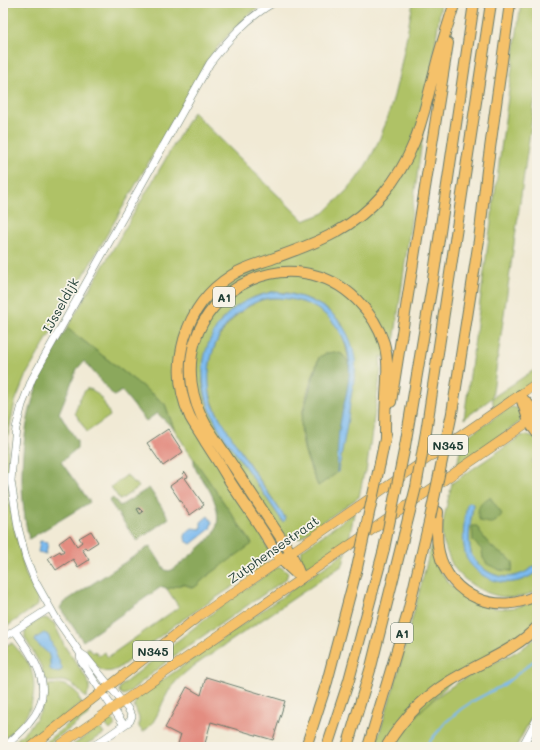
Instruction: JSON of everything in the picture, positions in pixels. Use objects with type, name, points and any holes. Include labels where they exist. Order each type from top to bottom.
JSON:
[{"type":"highway","points":[[327,747],[353,666],[384,549],[405,446],[474,3]]},
{"type":"highway","name":"A1","points":[[347,747],[371,667],[416,487],[426,432],[491,3]]},
{"type":"highway","name":"A1","points":[[368,747],[405,624],[434,515],[440,470],[452,414],[479,240],[510,3]]},
{"type":"highway","name":"A1","points":[[306,747],[329,675],[357,568],[385,440],[406,315],[454,4]]},
{"type":"highway","name":"A1","points":[[281,559],[234,488],[190,416],[182,393],[180,377],[181,349],[186,332],[200,305],[211,292],[224,281],[249,266],[311,245],[329,237],[356,219],[383,194],[406,161],[418,135],[454,4]]},
{"type":"highway","name":"A1","points":[[291,552],[210,431],[196,406],[191,381],[190,364],[197,335],[212,309],[226,295],[243,284],[262,276],[282,272],[318,276],[334,283],[348,292],[362,305],[375,323],[384,343],[388,376],[385,440]]},
{"type":"highway","points":[[520,395],[534,417],[537,433]]},
{"type":"highway","name":"A1","points":[[434,515],[441,559],[448,573],[462,589],[480,600],[501,604],[522,602],[537,595]]},
{"type":"highway","points":[[291,552],[301,578]]},
{"type":"highway","points":[[281,559],[301,578]]},
{"type":"highway","points":[[386,747],[404,720],[431,694],[462,673],[514,646],[537,628]]},
{"type":"main road","name":"Zutphensestraat","points":[[31,747],[180,630],[537,383]]},
{"type":"main road","name":"N345","points":[[57,747],[534,417]]},
{"type":"street","name":"IJsseldijk","points":[[105,689],[81,660],[80,653],[50,608],[35,581],[26,558],[17,521],[11,481],[16,428],[22,405],[32,379],[210,63],[226,43],[249,19],[273,3]]},
{"type":"street","points":[[3,638],[50,608]]},
{"type":"street","points":[[4,747],[33,718],[39,708],[42,696],[40,671],[31,654],[15,631]]},
{"type":"street","points":[[90,747],[127,723],[132,717],[131,713],[122,702],[105,689]]},
{"type":"street","points":[[105,689],[112,708],[127,723]]},
{"type":"street","points":[[522,747],[537,719]]},
{"type":"green space","points":[[3,3],[265,3],[248,15],[233,29],[207,61],[25,377],[15,402],[8,435],[8,495],[26,575],[38,598],[38,605],[3,629]]},
{"type":"green space","points":[[413,3],[441,3],[392,357],[380,357],[381,370],[366,472],[364,473],[359,497],[300,538],[289,538],[280,532],[263,539],[269,556],[263,567],[176,624],[119,668],[108,672],[103,671],[99,669],[86,652],[87,647],[93,653],[95,651],[99,656],[104,652],[108,657],[179,607],[167,589],[183,584],[194,588],[206,577],[252,543],[174,429],[165,404],[67,328],[193,112],[304,221],[324,213],[355,180],[370,158],[382,134],[397,82]],"holes":[[[272,292],[289,293],[311,300],[328,310],[342,323],[354,377],[338,472],[318,486],[311,470],[303,444],[301,426],[302,417],[309,387],[319,357],[342,354],[349,363],[341,333],[335,324],[319,309],[309,304],[288,299],[266,299],[254,303],[234,318],[226,327],[213,350],[208,375],[212,400],[221,421],[286,519],[283,522],[216,424],[206,401],[202,381],[221,320],[254,297]]]},
{"type":"green space","points":[[521,3],[537,3],[537,83],[492,398],[464,419]]},
{"type":"green space","points":[[67,328],[165,404],[174,429],[157,413],[146,421],[122,391],[114,396],[84,361],[77,369],[59,413],[77,441],[77,448],[61,462],[90,502],[29,539],[25,518],[22,475],[26,431],[36,388],[44,368]]},
{"type":"green space","points":[[334,352],[342,354],[349,363],[350,379],[340,426],[337,473],[318,486],[305,452],[301,422],[319,357],[327,353]]},
{"type":"green space","points":[[537,368],[537,378],[494,408],[492,398]]},
{"type":"green space","points":[[86,389],[90,389],[98,394],[110,416],[87,432],[75,413],[79,400]]},
{"type":"green space","points":[[510,407],[516,408],[520,411],[520,422],[457,466],[462,440]]},
{"type":"green space","points":[[528,435],[537,438],[537,461],[536,459],[532,460],[537,473],[537,564],[524,573],[511,577],[497,576],[484,569],[473,557],[470,547],[469,541],[473,505],[463,536],[467,558],[498,581],[510,583],[530,576],[537,571],[537,590],[526,595],[503,597],[480,589],[460,575],[453,566],[443,541],[442,532],[452,483],[521,436]],"holes":[[[477,526],[491,546],[513,562],[512,571],[500,570],[483,558],[482,550],[478,545]]]},
{"type":"green space","points":[[194,459],[252,544],[206,577],[194,588],[183,584],[167,589],[161,587],[83,641],[60,608],[63,603],[150,546],[165,570],[169,571],[174,569],[202,545],[215,531],[218,519],[216,506],[208,488],[196,469]]},
{"type":"green space","points":[[127,475],[134,484],[136,483],[139,487],[120,500],[111,487]]},
{"type":"green space","points":[[149,488],[169,518],[137,541],[109,501],[113,498],[120,506]]},
{"type":"green space","points":[[490,497],[502,514],[493,523],[480,521],[478,513],[481,504]]},
{"type":"green space","points":[[354,513],[349,540],[313,565],[306,566],[301,562],[300,556],[302,550]]},
{"type":"green space","points":[[472,526],[477,526],[491,546],[513,562],[512,571],[500,570],[487,564],[483,558],[482,550],[473,541]]},
{"type":"green space","points":[[433,539],[434,556],[437,566],[446,579],[461,594],[478,604],[499,608],[522,606],[537,600],[537,623],[516,641],[464,670],[382,747],[375,747],[398,673]]},
{"type":"green space","points":[[346,552],[343,565],[191,668],[175,682],[153,722],[143,732],[139,727],[139,718],[134,705],[137,698]]},
{"type":"green space","points":[[281,567],[288,573],[286,579],[171,658],[128,693],[124,695],[120,693],[119,689],[122,685],[220,607],[276,568]]},
{"type":"green space","points":[[46,618],[54,623],[65,647],[84,674],[89,684],[89,691],[86,698],[70,683],[62,681],[51,682],[45,680],[41,666],[25,638],[25,632],[29,626],[40,619]],"holes":[[[37,636],[54,653],[62,668],[62,670],[58,673],[52,671],[49,654],[36,641],[35,639]]]},
{"type":"green space","points":[[537,636],[537,707],[516,747],[392,747],[409,723],[443,692],[469,676],[518,651]]},
{"type":"green space","points":[[12,643],[29,665],[32,672],[34,687],[32,703],[25,717],[21,723],[3,740],[3,646]]},
{"type":"green space","points":[[48,685],[66,685],[73,689],[80,696],[78,698],[82,703],[26,747],[9,747],[35,721],[43,706],[46,687]]},
{"type":"green space","points":[[87,709],[90,714],[44,747],[39,747]]},
{"type":"green space","points":[[111,719],[114,721],[115,725],[110,730],[104,723]]},
{"type":"green space","points":[[99,727],[104,734],[82,747],[70,747]]},
{"type":"water","points":[[272,292],[301,297],[326,309],[345,329],[351,343],[356,367],[347,425],[337,473],[339,431],[348,387],[349,358],[343,338],[332,321],[325,314],[307,304],[288,299],[267,298],[249,306],[236,315],[218,338],[212,353],[209,368],[209,383],[212,403],[242,453],[286,519],[283,522],[218,428],[207,401],[203,378],[205,354],[219,324],[231,311],[245,301]]},
{"type":"water","points":[[470,502],[473,505],[469,541],[472,555],[478,563],[491,573],[504,577],[511,577],[524,573],[537,564],[537,571],[522,580],[506,582],[489,579],[474,568],[466,557],[464,550],[466,511],[467,504]]},
{"type":"water","points":[[208,516],[212,522],[210,529],[191,544],[186,541],[185,535],[187,532],[192,528],[201,529],[201,522]]},
{"type":"water","points":[[40,541],[48,542],[46,554],[38,552]]},
{"type":"water","points":[[44,633],[48,635],[62,670],[56,672],[50,669],[50,659],[48,653],[35,642],[36,638]]},
{"type":"building","points":[[168,429],[183,452],[163,466],[147,443]]},
{"type":"building","points":[[185,472],[188,477],[185,478],[204,505],[190,515],[170,486],[184,476],[183,474]]},
{"type":"building","points":[[139,508],[143,512],[140,514],[137,509]]},
{"type":"building","points":[[91,531],[98,542],[87,549],[85,547],[82,549],[89,560],[78,567],[73,559],[56,570],[48,558],[60,551],[61,553],[64,551],[59,543],[70,535],[77,546],[82,542],[79,538]]},
{"type":"building","points":[[206,677],[285,701],[273,740],[211,722],[204,747],[177,747],[181,734],[179,735],[165,728],[187,687],[201,695]]},
{"type":"waterway","points":[[425,747],[446,722],[461,709],[505,684],[537,658]]}]
